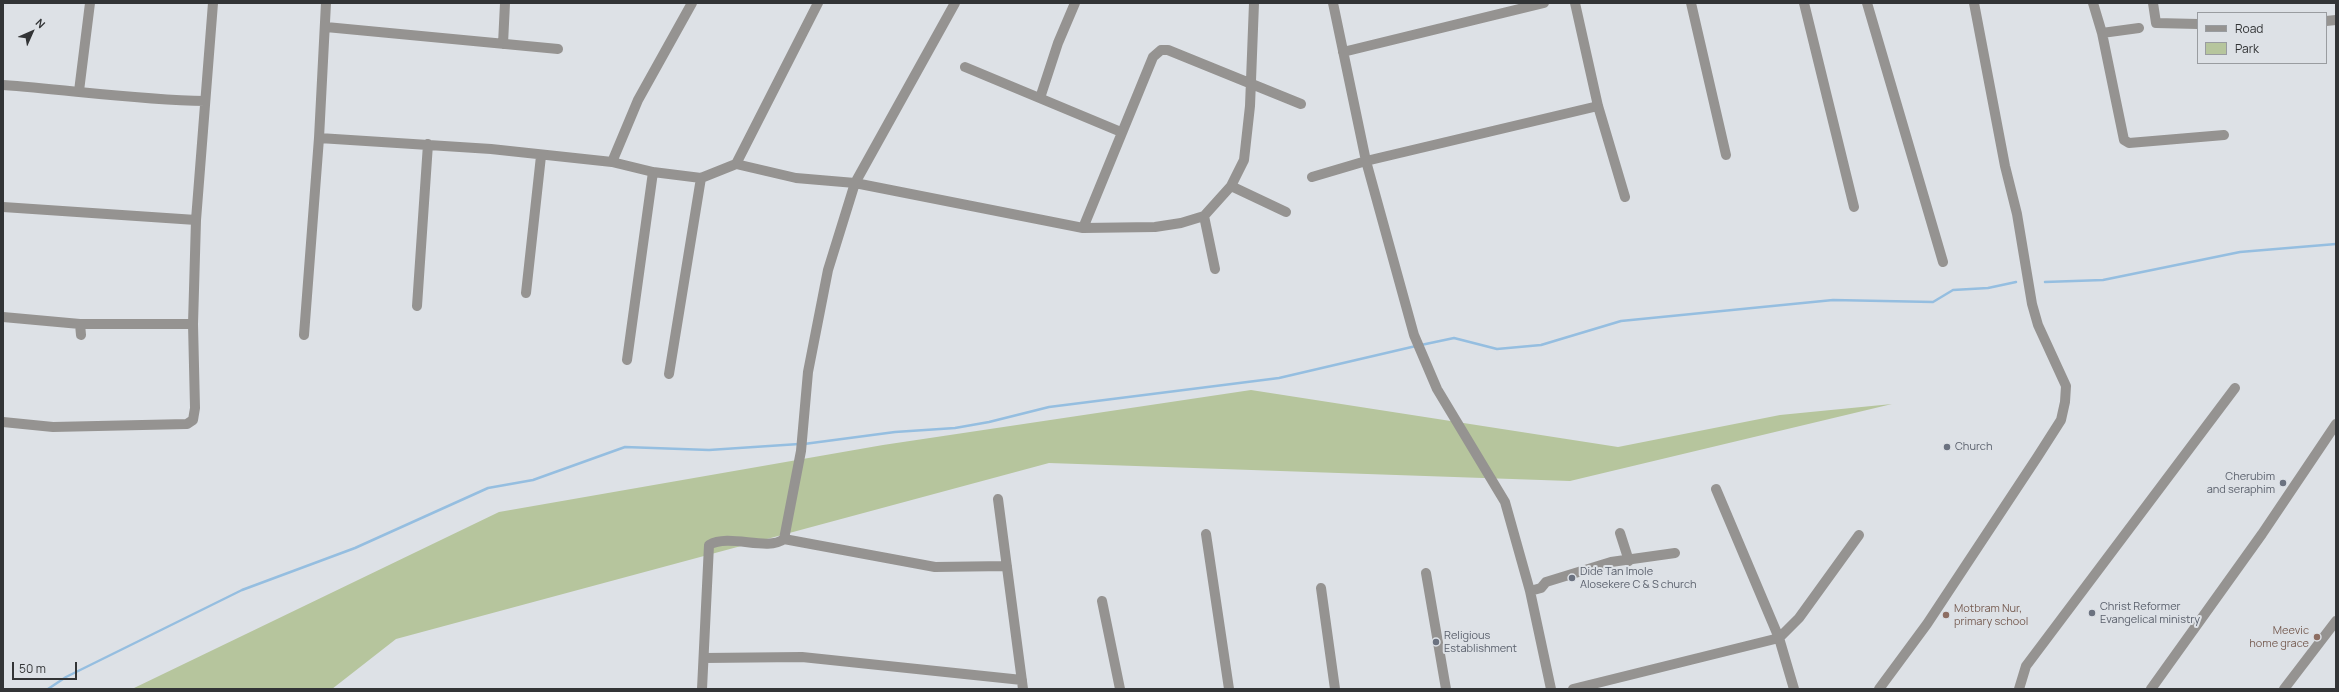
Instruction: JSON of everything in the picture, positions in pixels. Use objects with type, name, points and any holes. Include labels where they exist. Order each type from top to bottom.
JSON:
[{"type":"street","points":[[80,91],[90,3]]},
{"type":"street","points":[[3,422],[54,427],[187,424],[193,420],[196,408],[193,324],[196,220],[212,3]]},
{"type":"street","points":[[304,335],[319,138],[326,27],[326,3]]},
{"type":"street","points":[[503,44],[505,3]]},
{"type":"street","points":[[612,162],[638,100],[692,3]]},
{"type":"street","points":[[736,164],[818,3]]},
{"type":"street","points":[[784,539],[801,451],[808,372],[828,270],[855,182],[955,3]]},
{"type":"street","points":[[1040,98],[1058,43],[1075,3]]},
{"type":"street","points":[[319,138],[491,149],[541,156],[612,162],[653,172],[701,178],[736,164],[796,178],[855,182],[1083,228],[1155,226],[1181,223],[1204,216],[1231,186],[1244,160],[1250,106],[1254,3]]},
{"type":"street","points":[[1333,3],[1366,161],[1414,336],[1437,389],[1505,502],[1530,591],[1551,689]]},
{"type":"street","points":[[1343,52],[1544,3]]},
{"type":"street","points":[[1574,3],[1598,106],[1625,197]]},
{"type":"street","points":[[1691,3],[1726,155]]},
{"type":"street","points":[[1804,3],[1854,207]]},
{"type":"street","points":[[1867,3],[1943,262]]},
{"type":"street","points":[[1880,689],[1927,624],[2038,456],[2061,420],[2065,402],[2066,386],[2038,325],[2032,304],[2017,214],[2005,166],[1974,3]]},
{"type":"street","points":[[2093,3],[2102,33],[2124,140],[2130,143],[2224,135]]},
{"type":"street","points":[[2153,3],[2156,23],[2197,24]]},
{"type":"street","points":[[326,27],[558,49]]},
{"type":"street","points":[[2102,33],[2140,28]]},
{"type":"street","points":[[1083,228],[1121,132],[1153,57],[1161,50],[1168,50],[1301,104]]},
{"type":"street","points":[[965,67],[1121,132]]},
{"type":"street","points":[[3,85],[80,91],[159,101],[205,101]]},
{"type":"street","points":[[1312,177],[1366,161],[1598,106]]},
{"type":"street","points":[[417,306],[428,144]]},
{"type":"street","points":[[526,293],[541,156]]},
{"type":"street","points":[[627,360],[653,172]]},
{"type":"street","points":[[669,374],[701,178]]},
{"type":"street","points":[[1231,186],[1286,212]]},
{"type":"street","points":[[3,207],[196,220]]},
{"type":"street","points":[[1204,216],[1215,269]]},
{"type":"street","points":[[3,317],[80,324],[193,324]]},
{"type":"street","points":[[80,324],[81,335]]},
{"type":"street","points":[[2019,689],[2026,666],[2235,388]]},
{"type":"street","points":[[2151,689],[2262,534],[2336,424]]},
{"type":"street","points":[[1716,489],[1779,638],[1794,689]]},
{"type":"street","points":[[704,658],[802,658],[1022,684],[998,499]]},
{"type":"street","points":[[1620,533],[1629,561]]},
{"type":"street","points":[[1206,534],[1229,689]]},
{"type":"street","points":[[1573,689],[1779,638],[1799,618],[1859,535]]},
{"type":"street","points":[[702,689],[704,614],[709,545],[723,541],[780,542],[784,539],[935,567],[1007,566]]},
{"type":"street","points":[[1530,591],[1541,588],[1546,582],[1611,562],[1629,561],[1675,553]]},
{"type":"street","points":[[1426,572],[1446,689]]},
{"type":"street","points":[[1321,588],[1335,689]]},
{"type":"street","points":[[1102,601],[1120,689]]},
{"type":"street","points":[[2284,689],[2334,626]]},
{"type":"green space","points":[[1251,390],[1618,447],[1780,415],[1892,404],[1570,481],[1049,463],[396,639],[332,689],[132,689],[499,512],[883,445]]},
{"type":"waterway","points":[[2045,282],[2103,280],[2240,252],[2336,244]]},
{"type":"waterway","points":[[1421,345],[1454,338],[1497,349],[1541,345],[1621,321],[1833,300],[1933,302],[1953,290],[1988,288],[2016,282]]},
{"type":"waterway","points":[[804,444],[895,432],[955,428],[989,422],[1049,407],[1279,378],[1416,346]]},
{"type":"waterway","points":[[48,689],[66,677],[242,590],[355,548],[488,488],[533,480],[625,447],[709,450],[799,444]]},
{"type":"place","name":"Church","points":[[1947,447]]},
{"type":"place","name":"Cherubim and seraphim","points":[[2283,483]]},
{"type":"place","name":"Dide Tan Imole Alosekere C & S church","points":[[1572,578]]},
{"type":"place","name":"Christ Reformer Evangelical ministry","points":[[2092,613]]},
{"type":"place","name":"Motbram Nur, primary school","points":[[1946,615]]},
{"type":"place","name":"Meevic home grace","points":[[2317,637]]},
{"type":"place","name":"Religious Establishment","points":[[1436,642]]}]
